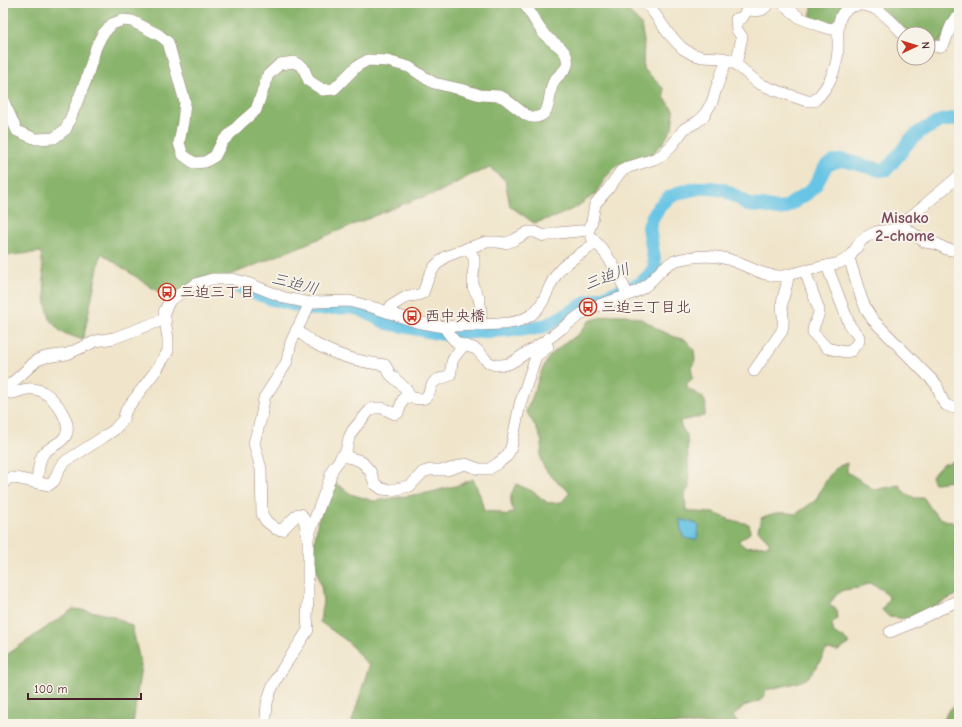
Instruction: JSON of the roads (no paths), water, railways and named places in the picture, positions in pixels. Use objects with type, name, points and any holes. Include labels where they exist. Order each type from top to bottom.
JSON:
[{"type":"street","points":[[3,100],[17,131],[36,139],[54,138],[66,129],[86,80],[96,47],[102,35],[112,24],[123,20],[132,21],[159,35],[168,42],[185,102],[179,143],[183,155],[194,163],[205,162],[215,156],[222,142],[256,110],[268,75],[280,64],[294,62],[303,67],[309,81],[323,90],[334,89],[357,66],[368,60],[387,61],[409,66],[434,83],[464,90],[480,96],[499,96],[504,98],[526,116],[538,117],[548,109],[552,86],[557,78],[565,71],[567,66],[565,54],[559,46],[545,35],[524,3]]},
{"type":"street","points":[[647,3],[668,33],[682,48],[692,54],[702,57],[723,58],[732,62],[758,83],[807,101],[814,101],[821,95],[829,82],[837,57],[837,27],[843,12],[855,5],[864,5],[874,8],[883,14],[896,26]]},
{"type":"street","points":[[626,291],[612,263],[591,236],[589,230],[595,204],[621,171],[662,155],[673,144],[684,129],[697,122],[702,117],[712,102],[716,89],[732,62],[742,37],[737,30],[736,19],[742,18],[747,10],[761,11],[769,3]]},
{"type":"street","points":[[782,3],[800,18],[831,29],[837,27]]},
{"type":"street","points":[[936,46],[941,46],[945,44],[953,22],[959,17]]},
{"type":"street","points":[[266,724],[267,703],[271,690],[281,671],[308,630],[308,538],[304,519],[301,514],[298,514],[282,530],[276,530],[266,521],[262,514],[261,469],[254,443],[261,418],[264,398],[287,361],[291,342],[308,306],[315,302],[350,301],[388,312],[448,333],[461,345],[472,347],[477,350],[483,358],[489,362],[496,365],[507,364],[548,339],[589,309],[626,291],[635,293],[645,287],[668,264],[674,261],[699,256],[721,257],[774,277],[839,263],[849,258],[861,241],[866,237],[876,232],[896,229],[958,180]]},
{"type":"street","points":[[901,225],[918,236],[920,240],[937,244],[946,249],[959,251]]},
{"type":"street","points":[[388,312],[391,306],[408,296],[423,293],[429,276],[435,266],[445,257],[487,242],[506,243],[528,232],[535,232],[544,236],[589,230]]},
{"type":"street","points":[[448,333],[480,325],[507,324],[519,321],[531,315],[540,306],[559,270],[596,243]]},
{"type":"street","points":[[468,248],[474,258],[472,276],[473,288],[479,298],[481,310],[480,325]]},
{"type":"street","points":[[849,258],[866,309],[873,320],[936,384],[944,402],[947,405],[959,410]]},
{"type":"street","points":[[805,271],[819,310],[819,316],[813,328],[813,333],[827,348],[845,352],[851,351],[859,341],[859,337],[850,326],[827,266]]},
{"type":"street","points":[[754,370],[782,331],[782,302],[788,275]]},
{"type":"street","points":[[3,484],[8,478],[15,478],[49,485],[54,481],[60,467],[66,461],[114,430],[123,420],[126,410],[157,369],[168,350],[164,312],[170,300],[196,284],[212,279],[233,279],[308,306]]},
{"type":"street","points":[[37,482],[41,459],[44,453],[65,438],[68,430],[66,420],[55,401],[44,392],[29,388],[10,394],[5,392],[3,388],[11,384],[37,360],[67,354],[96,341],[114,338],[165,319]]},
{"type":"street","points":[[341,457],[358,460],[363,463],[370,471],[375,484],[382,489],[391,490],[410,486],[423,472],[430,470],[446,470],[464,464],[479,469],[489,469],[507,456],[511,448],[520,404],[536,356],[570,332],[570,322]]},
{"type":"street","points":[[296,330],[314,343],[339,355],[362,362],[385,365],[390,374],[407,390],[410,397]]},
{"type":"street","points":[[308,538],[332,470],[346,451],[349,438],[353,430],[370,410],[374,408],[382,408],[395,414],[398,413],[405,397],[420,399],[425,398],[435,381],[450,375],[453,359],[464,345]]},
{"type":"street","points":[[890,632],[959,600]]},
{"type":"water","points":[[680,519],[699,526],[696,540],[684,538],[681,530]]},
{"type":"waterway","name":"三迫川","points":[[236,286],[272,299],[312,309],[350,307],[362,310],[387,323],[442,334],[537,328],[547,325],[588,302],[640,284],[650,275],[655,266],[649,227],[652,218],[659,207],[668,198],[681,192],[699,188],[710,188],[724,190],[742,200],[747,205],[777,209],[785,208],[809,192],[816,184],[826,166],[843,160],[880,170],[887,169],[909,141],[921,131],[941,121],[959,118]]},
{"type":"place","name":"三迫三丁目","points":[[167,292]]},
{"type":"place","name":"三迫三丁目北","points":[[588,307]]},
{"type":"place","name":"西中央橋","points":[[412,316]]},
{"type":"district","name":"Misako 2-chome","points":[[905,227]]}]
